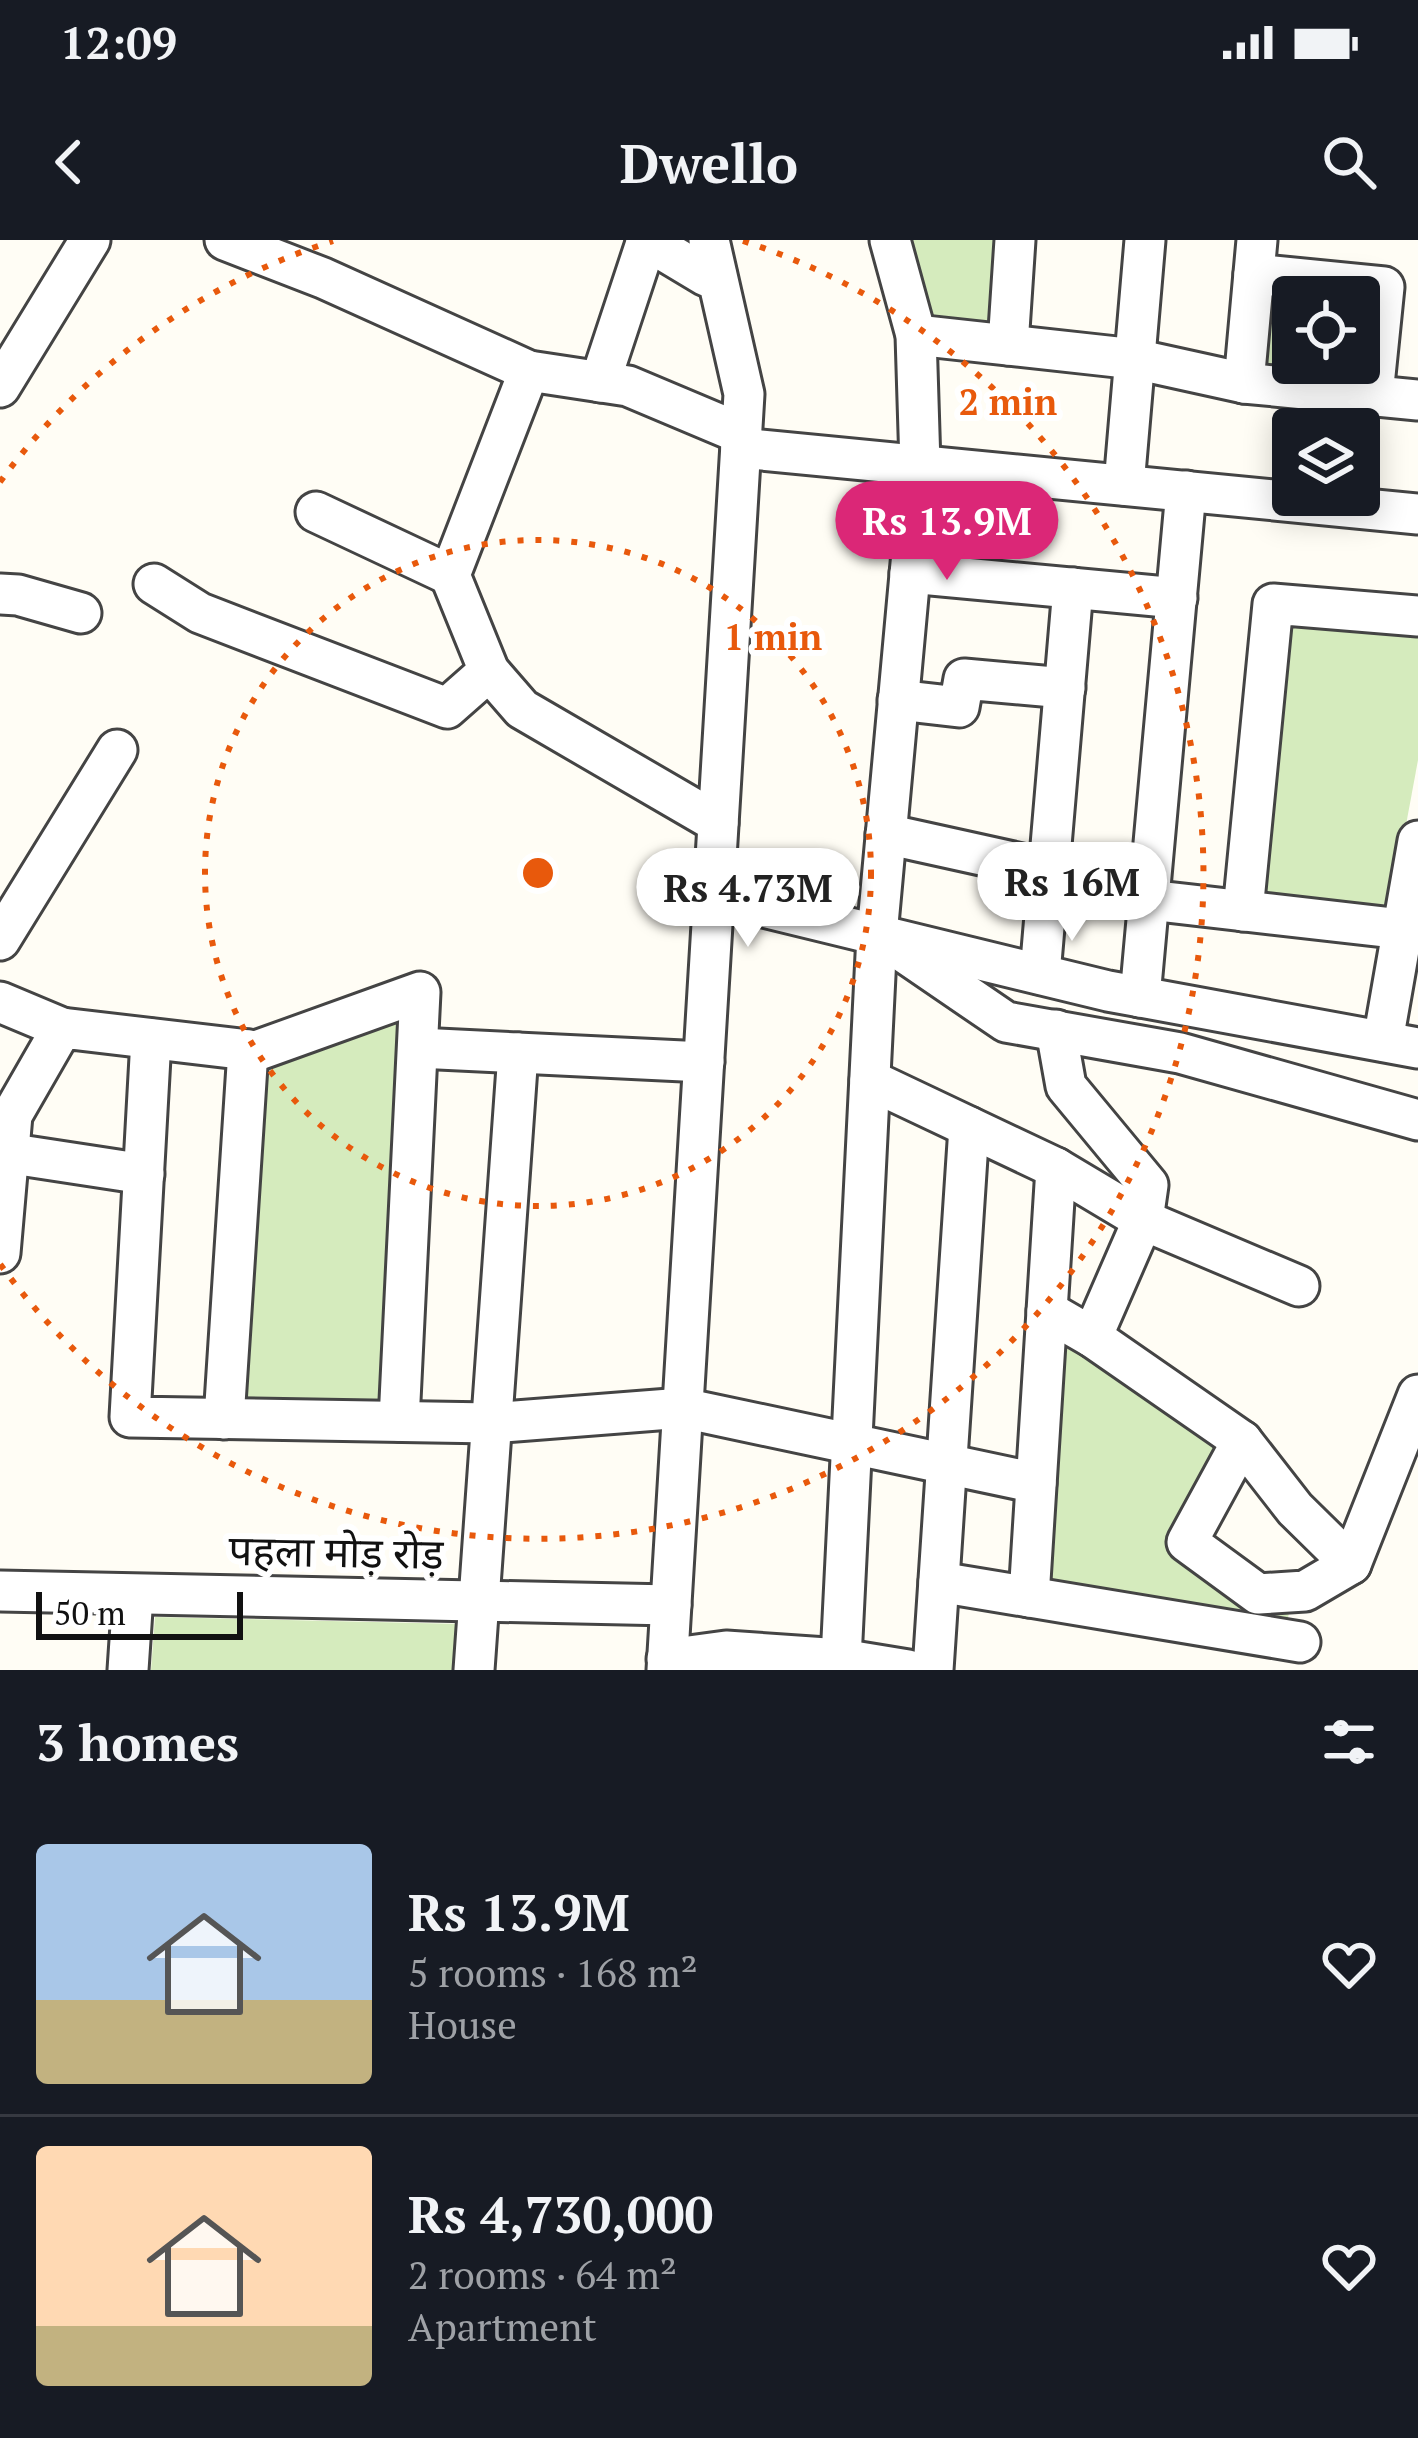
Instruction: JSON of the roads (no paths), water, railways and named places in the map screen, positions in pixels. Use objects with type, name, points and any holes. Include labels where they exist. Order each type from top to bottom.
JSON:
[{"type":"street","points":[[0,387],[14,332],[90,240]]},
{"type":"street","points":[[601,382],[646,240],[706,276],[712,257]]},
{"type":"street","points":[[841,1659],[877,935],[920,465],[916,335],[890,240]]},
{"type":"street","points":[[1008,345],[1015,240]]},
{"type":"street","points":[[1124,485],[1145,240]]},
{"type":"street","points":[[251,244],[530,371],[628,386],[741,441],[920,465],[1418,514]]},
{"type":"street","points":[[712,257],[744,394],[667,1664],[726,1651],[841,1659],[908,1670]]},
{"type":"street","points":[[1244,383],[1255,257],[1384,287],[1373,395]]},
{"type":"street","points":[[916,335],[1135,359],[1244,383],[1418,400]]},
{"type":"street","points":[[450,575],[530,371]]},
{"type":"street","points":[[1140,997],[1186,491]]},
{"type":"street","points":[[316,512],[450,575],[488,670],[522,709],[718,823]]},
{"type":"street","points":[[910,573],[1177,598]]},
{"type":"street","points":[[154,584],[200,613],[447,708],[488,670]]},
{"type":"street","points":[[1040,974],[1073,588]]},
{"type":"street","points":[[0,594],[81,613]]},
{"type":"street","points":[[1243,911],[1274,604],[1418,616]]},
{"type":"street","points":[[898,700],[958,706],[964,679],[1065,688]]},
{"type":"street","points":[[0,940],[117,750]]},
{"type":"street","points":[[886,834],[1049,870]]},
{"type":"street","points":[[714,896],[1140,997],[1401,1044],[1402,929],[1418,841]]},
{"type":"street","points":[[1149,901],[1402,929]]},
{"type":"street","points":[[877,935],[1006,1022],[1180,1053],[1418,1120]]},
{"type":"street","points":[[0,1002],[62,1028],[256,1051],[420,992],[399,1421]]},
{"type":"street","points":[[0,1253],[3,1154],[12,1115],[62,1028]]},
{"type":"street","points":[[1056,1030],[1066,1086],[1148,1185],[1143,1220],[1092,1337]]},
{"type":"street","points":[[152,1039],[130,1417],[491,1423],[683,1408],[1036,1483]]},
{"type":"street","points":[[418,1048],[704,1062]]},
{"type":"street","points":[[224,1419],[248,1050]]},
{"type":"street","points":[[474,1670],[518,1053]]},
{"type":"street","points":[[870,1080],[1056,1168],[1143,1220],[1299,1286]]},
{"type":"street","points":[[933,1670],[969,1127]]},
{"type":"street","points":[[3,1154],[144,1174]]},
{"type":"street","points":[[1029,1597],[1056,1168]]},
{"type":"street","points":[[1047,1311],[1242,1441],[1295,1509],[1352,1564]]},
{"type":"street","points":[[1242,1441],[1186,1542],[1258,1594],[1305,1592],[1352,1564],[1418,1395]]},
{"type":"street","points":[[939,1582],[1298,1656],[1305,1592]]},
{"type":"street","name":"पहला मोड़ रोड़","points":[[0,1591],[671,1606]]},
{"type":"street","points":[[128,1670],[133,1595]]}]
